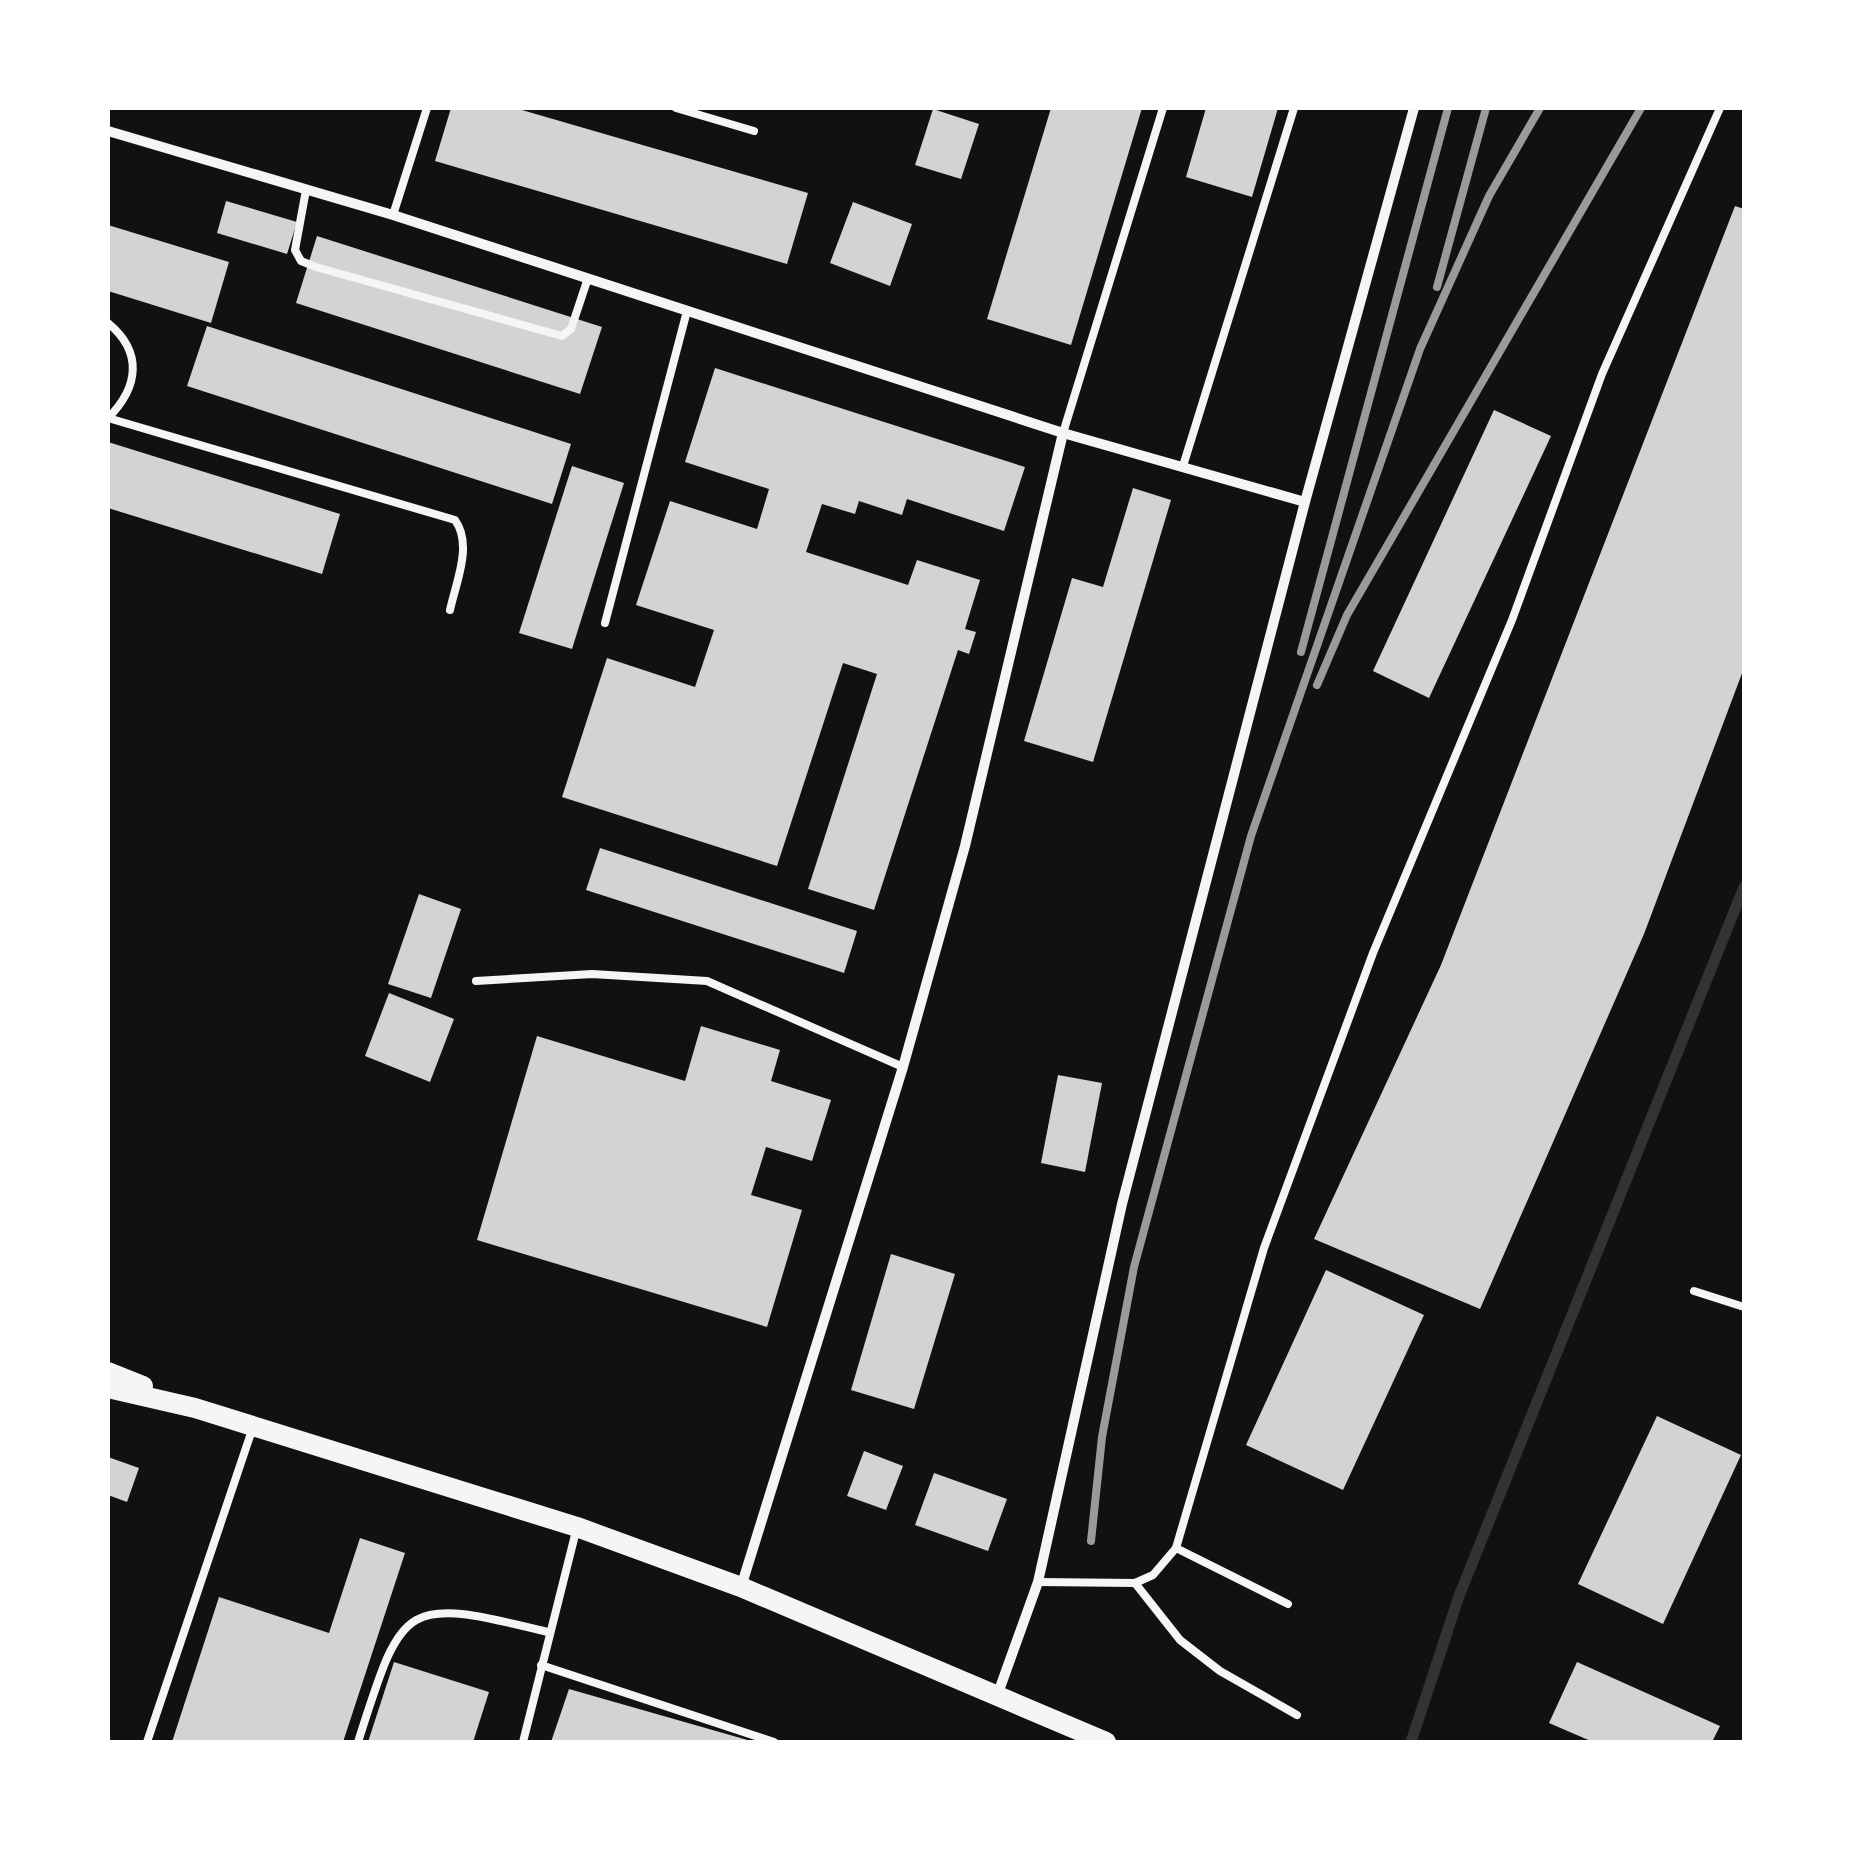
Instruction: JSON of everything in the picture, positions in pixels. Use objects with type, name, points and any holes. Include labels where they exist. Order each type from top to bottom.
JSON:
[{"type":"main road","points":[[108,1372],[195,1408]]},
{"type":"main road","points":[[108,1388],[195,1408],[577,1527],[741,1586],[1099,1741]]},
{"type":"street","points":[[996,1697],[1038,1582],[1122,1204],[1305,502],[1414,108]]},
{"type":"street","points":[[108,131],[392,215],[1062,432],[1305,502]]},
{"type":"street","points":[[741,1586],[903,1066],[965,846],[1062,432]]},
{"type":"lane","points":[[392,215],[427,108]]},
{"type":"lane","points":[[676,108],[754,131]]},
{"type":"lane","points":[[1062,432],[1163,108]]},
{"type":"lane","points":[[1183,466],[1294,108]]},
{"type":"lane","points":[[1038,1582],[1135,1583],[1153,1576],[1176,1548],[1264,1248],[1372,953],[1512,620],[1602,374],[1720,108]]},
{"type":"lane","points":[[306,190],[296,250],[301,262],[316,267],[562,336],[570,329],[588,278]]},
{"type":"lane","points":[[604,622],[688,311]]},
{"type":"lane","points":[[108,323],[124,337],[135,361],[124,399],[108,418],[455,520],[462,529],[464,548],[450,610]]},
{"type":"lane","points":[[476,981],[592,974],[707,982],[903,1066]]},
{"type":"lane","points":[[1694,1291],[1744,1307]]},
{"type":"lane","points":[[148,1742],[254,1426]]},
{"type":"lane","points":[[523,1742],[577,1527]]},
{"type":"lane","points":[[1176,1548],[1288,1604]]},
{"type":"lane","points":[[1135,1583],[1180,1640],[1220,1670],[1297,1715]]},
{"type":"lane","points":[[358,1742],[387,1650],[417,1618],[434,1610],[460,1610],[548,1632]]},
{"type":"lane","points":[[541,1665],[774,1742]]},
{"type":"building","points":[[451,108],[515,108],[808,193],[787,264],[435,161]]},
{"type":"building","points":[[1051,108],[1142,108],[1071,345],[987,319]]},
{"type":"building","points":[[1206,108],[1278,108],[1252,197],[1186,177]]},
{"type":"building","points":[[933,109],[979,124],[961,179],[915,165]]},
{"type":"building","points":[[226,201],[297,222],[287,254],[217,233]]},
{"type":"building","points":[[853,202],[912,224],[890,286],[830,263]]},
{"type":"building","points":[[1735,206],[1744,209],[1744,668],[1644,934],[1480,1309],[1314,1239],[1441,965]]},
{"type":"building","points":[[108,225],[229,262],[211,323],[108,291]]},
{"type":"building","points":[[317,236],[602,327],[580,394],[296,303]]},
{"type":"building","points":[[207,326],[571,444],[552,504],[187,386]]},
{"type":"building","points":[[715,368],[1025,467],[1004,531],[907,499],[902,515],[859,501],[855,514],[822,504],[806,552],[908,585],[917,560],[980,580],[965,629],[976,632],[969,654],[958,650],[874,910],[808,889],[877,674],[843,663],[777,866],[562,797],[607,658],[695,687],[714,630],[636,605],[670,501],[757,529],[769,489],[685,462]]},
{"type":"building","points":[[1494,410],[1551,436],[1429,698],[1373,671]]},
{"type":"building","points":[[108,442],[340,514],[322,574],[108,508]]},
{"type":"building","points":[[572,466],[624,483],[572,649],[519,633]]},
{"type":"building","points":[[1133,488],[1171,500],[1093,762],[1024,741],[1072,578],[1103,587]]},
{"type":"building","points":[[600,848],[857,931],[844,973],[586,890]]},
{"type":"building","points":[[419,894],[461,909],[431,998],[388,984]]},
{"type":"building","points":[[389,993],[454,1019],[430,1082],[365,1056]]},
{"type":"building","points":[[701,1026],[780,1050],[771,1081],[831,1100],[812,1161],[766,1147],[751,1195],[802,1210],[767,1327],[477,1240],[537,1036],[685,1081]]},
{"type":"building","points":[[1058,1075],[1102,1083],[1085,1172],[1041,1163]]},
{"type":"building","points":[[891,1254],[955,1274],[914,1409],[851,1390]]},
{"type":"building","points":[[1326,1270],[1424,1315],[1343,1490],[1246,1445]]},
{"type":"building","points":[[1657,1416],[1741,1455],[1663,1624],[1578,1584]]},
{"type":"building","points":[[864,1451],[903,1466],[886,1510],[847,1496]]},
{"type":"building","points":[[108,1457],[139,1468],[127,1502],[108,1495]]},
{"type":"building","points":[[934,1473],[1007,1499],[988,1551],[915,1525]]},
{"type":"building","points":[[360,1538],[405,1553],[343,1742],[172,1742],[219,1597],[329,1633]]},
{"type":"building","points":[[394,1662],[489,1692],[473,1742],[368,1742]]},
{"type":"building","points":[[1577,1662],[1720,1726],[1712,1742],[1593,1742],[1549,1723]]},
{"type":"building","points":[[569,1689],[751,1741],[751,1742],[551,1742]]},
{"type":"waterway","points":[[1411,1742],[1459,1596],[1744,887]]},
{"type":"railway","points":[[1301,652],[1448,108]]},
{"type":"railway","points":[[1437,287],[1486,108]]},
{"type":"railway","points":[[1091,1541],[1102,1437],[1134,1267],[1251,836],[1420,349],[1489,196],[1540,108]]},
{"type":"railway","points":[[1317,685],[1347,615],[1641,108]]}]
